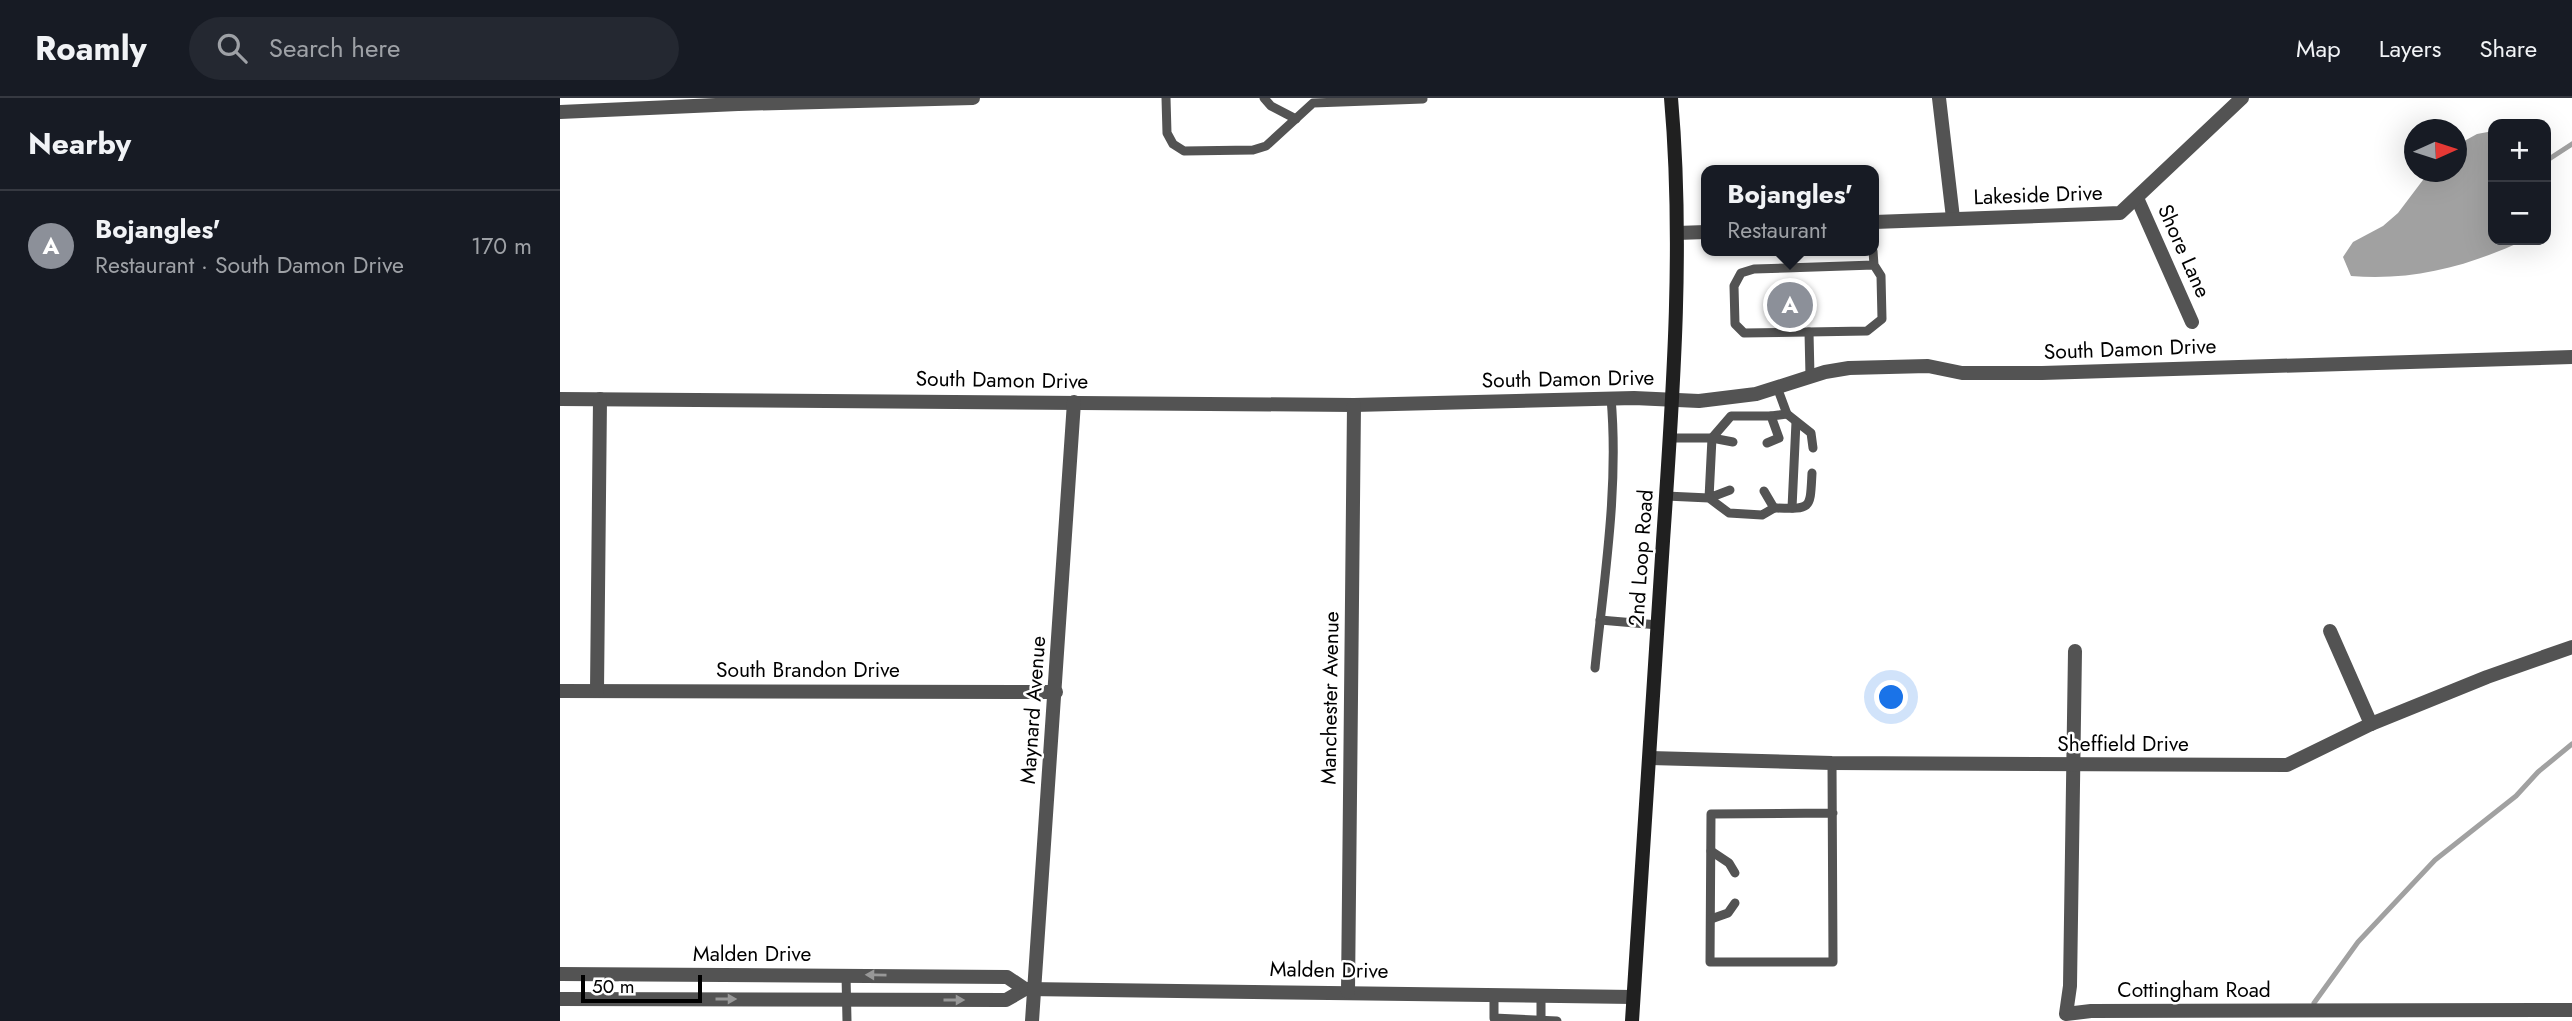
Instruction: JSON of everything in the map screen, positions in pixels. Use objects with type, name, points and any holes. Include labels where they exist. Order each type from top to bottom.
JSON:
[{"type":"main road","name":"2nd Loop Road","points":[[1632,1021],[1673,399],[1676,233],[1671,98]]},
{"type":"street","points":[[560,112],[716,101],[973,98]]},
{"type":"street","points":[[1939,98],[1953,218]]},
{"type":"street","name":"Lakeside Drive","points":[[1879,222],[2120,213],[2242,98]]},
{"type":"street","name":"Shore Lane","points":[[2137,198],[2192,322]]},
{"type":"street","points":[[1676,233],[1701,232]]},
{"type":"street","name":"South Damon Drive","points":[[560,399],[1354,405],[1611,398],[1699,401],[1756,394],[1825,372],[1883,366],[1928,366],[1962,373],[2006,374],[2572,357]]},
{"type":"street","points":[[597,691],[600,399]]},
{"type":"street","name":"Maynard Avenue","points":[[1032,1021],[1030,988],[1056,692],[1074,402]]},
{"type":"street","name":"Manchester Avenue","points":[[1348,992],[1354,405]]},
{"type":"street","points":[[2330,631],[2371,724]]},
{"type":"street","name":"Sheffield Drive","points":[[1650,758],[1832,763],[2287,765],[2371,724],[2487,677],[2572,647]]},
{"type":"street","points":[[2073,764],[2075,651]]},
{"type":"street","name":"South Brandon Drive","points":[[560,691],[1056,692]]},
{"type":"street","name":"Cottingham Road","points":[[2073,764],[2070,986],[2066,1014],[2091,1011],[2572,1010]]},
{"type":"street","name":"Malden Drive","points":[[560,974],[1007,977],[1030,988],[1152,992],[1633,997]]},
{"type":"street","name":"Malden Drive","points":[[560,999],[1006,1000],[1030,988]]},
{"type":"lane","points":[[1166,98],[1167,134],[1173,144],[1184,151],[1253,150],[1266,146],[1313,103],[1423,99]]},
{"type":"lane","points":[[1264,98],[1271,106],[1296,119]]},
{"type":"lane","points":[[1873,256],[1874,265],[1881,276],[1881,319],[1867,331],[1744,333],[1735,324],[1734,286],[1741,273],[1754,268],[1874,265]]},
{"type":"lane","points":[[1809,332],[1810,376]]},
{"type":"lane","points":[[1777,387],[1787,414],[1811,433],[1813,448]]},
{"type":"lane","points":[[1595,668],[1611,513],[1614,453],[1611,398]]},
{"type":"lane","points":[[1709,498],[1712,439],[1731,416],[1787,414]]},
{"type":"lane","points":[[1771,416],[1779,438]]},
{"type":"lane","points":[[1792,508],[1796,422]]},
{"type":"lane","points":[[1670,438],[1733,442]]},
{"type":"lane","points":[[1767,443],[1779,438],[1795,439]]},
{"type":"lane","points":[[1709,498],[1729,513],[1762,515],[1774,508],[1807,506],[1811,502],[1812,473]]},
{"type":"lane","points":[[1666,496],[1709,498],[1730,490]]},
{"type":"lane","points":[[1764,491],[1774,508]]},
{"type":"lane","points":[[1600,620],[1658,625]]},
{"type":"lane","points":[[1832,763],[1833,813],[1833,962],[1710,962],[1711,814],[1833,813]]},
{"type":"lane","points":[[1711,851],[1729,863],[1735,873]]},
{"type":"lane","points":[[1711,919],[1728,914],[1735,903]]},
{"type":"lane","points":[[846,975],[847,1021]]},
{"type":"lane","points":[[1494,994],[1494,1018],[1557,1021]]},
{"type":"lane","points":[[1541,995],[1541,1021]]},
{"type":"shaded area","points":[[2488,132],[2488,245],[2513,245],[2441,270],[2397,276],[2351,276],[2343,257],[2353,242],[2383,226],[2398,213],[2421,182],[2467,182],[2467,140]]},
{"type":"waterway","points":[[2551,158],[2572,144]]},
{"type":"waterway","points":[[2314,1003],[2358,942],[2435,860],[2516,796],[2538,772],[2572,744]]},
{"type":"place","name":"Bojangles'","points":[[1790,305]]}]
